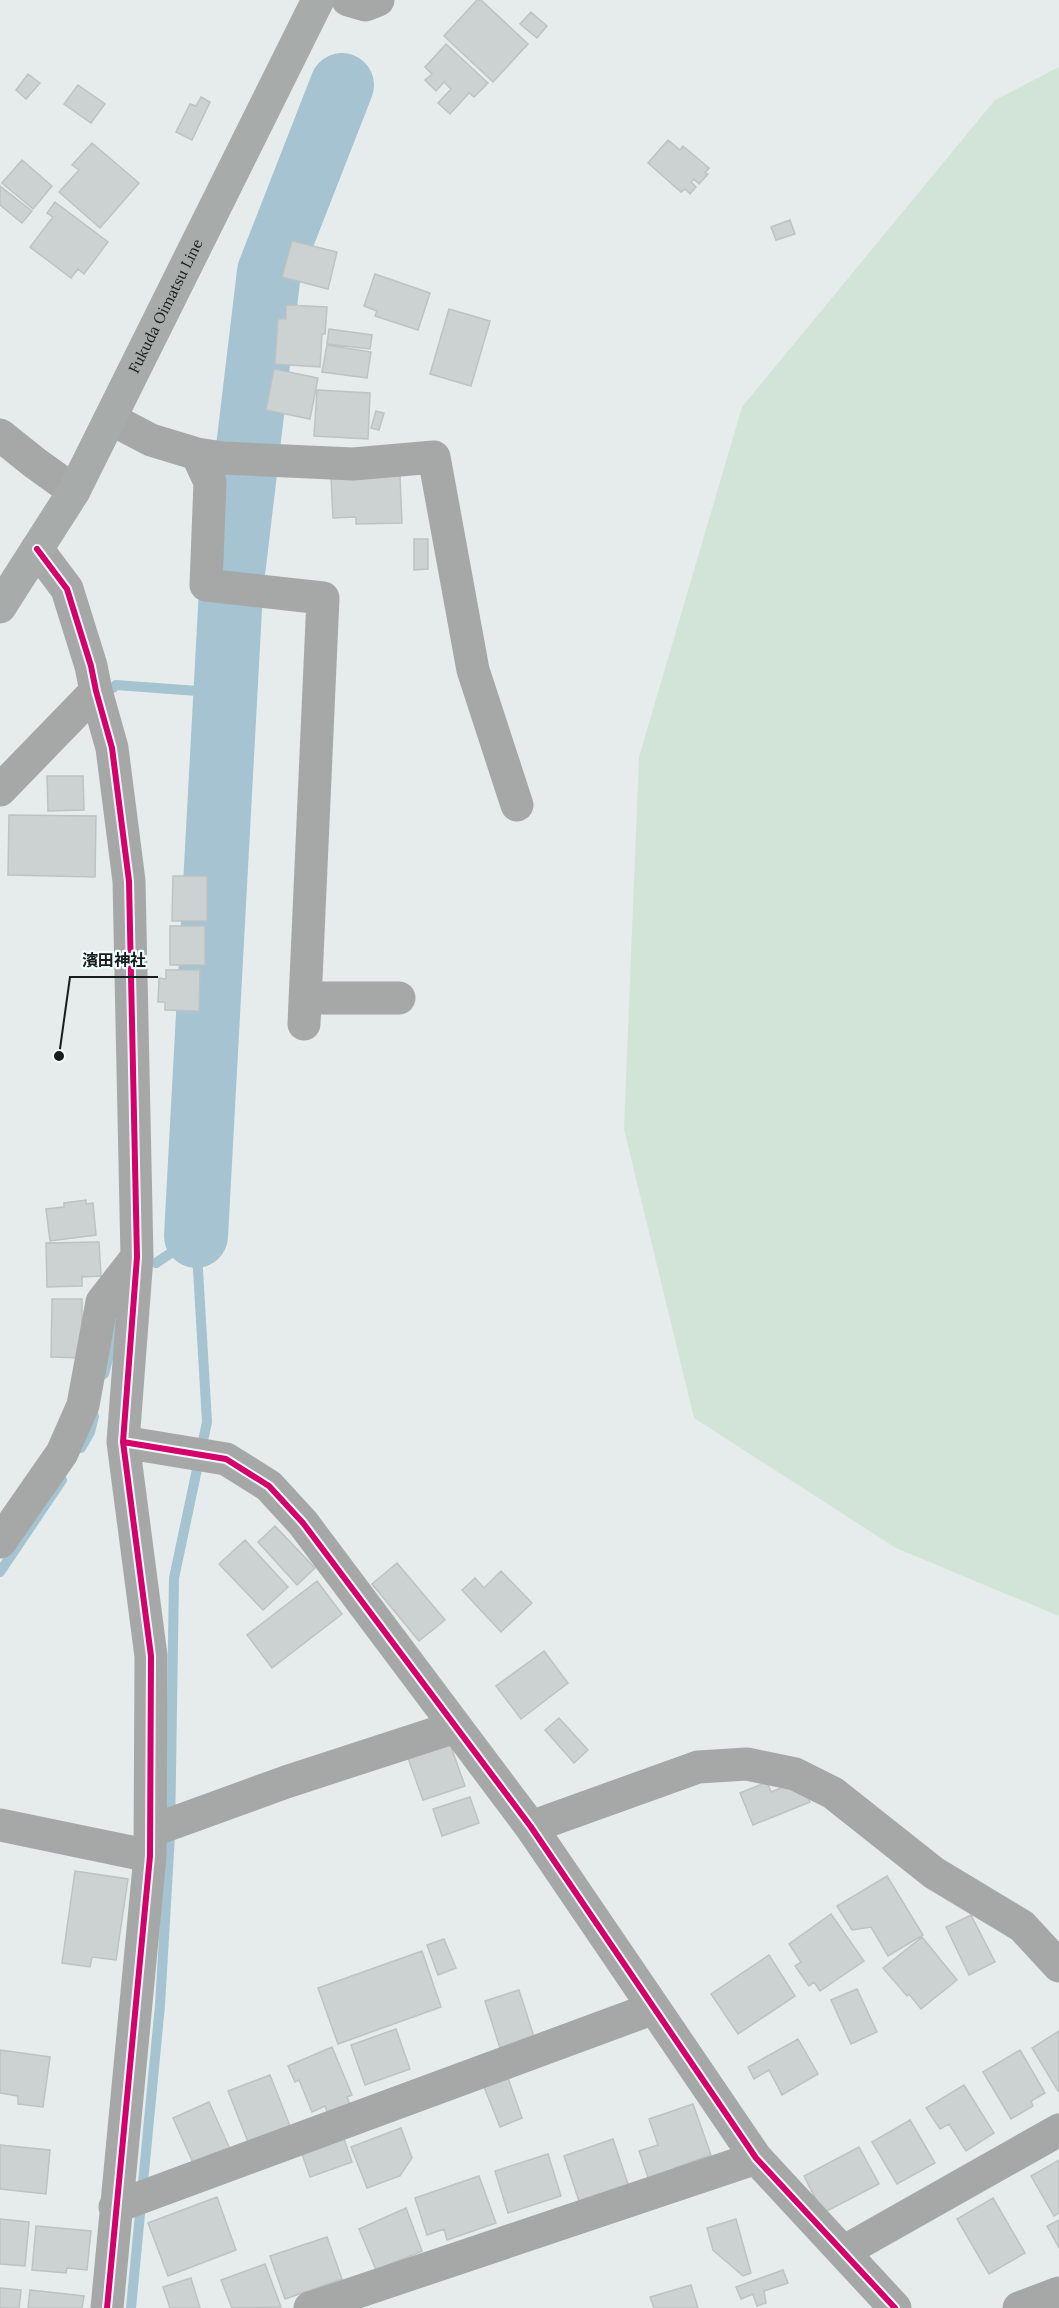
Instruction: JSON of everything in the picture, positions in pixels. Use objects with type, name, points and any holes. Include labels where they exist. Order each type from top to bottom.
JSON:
[{"type":"main road","name":"Fukuda Oimatsu Line","points":[[0,607],[74,491],[318,0]]},
{"type":"street","points":[[348,0],[365,5],[378,0]]},
{"type":"street","points":[[111,418],[151,440],[210,456],[353,464],[434,457],[473,670],[517,805]]},
{"type":"street","points":[[0,435],[34,463],[74,491]]},
{"type":"street","points":[[210,456],[206,585],[323,598],[305,1011],[399,999]]},
{"type":"street","points":[[37,549],[67,589],[91,666],[112,748],[129,881],[137,1257],[123,1442],[151,1656],[160,1834],[132,2201],[107,2308]]},
{"type":"street","points":[[0,790],[96,691]]},
{"type":"street","points":[[0,1542],[62,1452],[83,1405],[102,1302],[137,1257]]},
{"type":"street","points":[[123,1442],[225,1459],[269,1486],[303,1523],[531,1827],[756,2158],[895,2308]]},
{"type":"street","points":[[0,1825],[160,1834],[286,1782],[456,1727]]},
{"type":"street","points":[[531,1827],[698,1767],[747,1764],[795,1774],[833,1793],[934,1873],[1022,1926],[1059,1966]]},
{"type":"street","points":[[132,2201],[654,2008]]},
{"type":"street","points":[[843,2252],[1059,2130]]},
{"type":"street","points":[[310,2308],[756,2158]]},
{"type":"street","points":[[1019,2308],[1059,2293]]},
{"type":"green space","points":[[1059,67],[1059,1616],[896,1548],[694,1418],[624,1129],[639,757],[742,407],[995,100]]},
{"type":"building","points":[[477,0],[481,0],[528,44],[493,82],[444,36]]},
{"type":"building","points":[[531,12],[547,26],[537,38],[520,24]]},
{"type":"building","points":[[446,44],[488,83],[474,97],[469,93],[450,114],[438,103],[451,89],[444,82],[436,91],[425,80],[432,74],[425,67]]},
{"type":"building","points":[[28,74],[40,83],[26,99],[16,90]]},
{"type":"building","points":[[78,85],[105,104],[91,123],[64,104]]},
{"type":"building","points":[[201,97],[210,102],[192,140],[176,132],[190,104],[196,106]]},
{"type":"building","points":[[668,140],[680,150],[683,146],[709,168],[705,173],[708,174],[699,184],[694,179],[691,182],[696,187],[690,194],[685,189],[681,192],[648,163]]},
{"type":"building","points":[[92,143],[139,183],[100,228],[59,192],[79,170],[72,165]]},
{"type":"building","points":[[22,160],[52,186],[33,209],[2,183]]},
{"type":"building","points":[[0,186],[32,211],[22,223],[0,205]]},
{"type":"building","points":[[55,202],[108,242],[84,274],[78,269],[71,278],[30,247],[53,217],[47,213]]},
{"type":"building","points":[[790,220],[795,234],[776,240],[771,227]]},
{"type":"building","points":[[292,241],[337,252],[328,289],[282,277]]},
{"type":"building","points":[[375,274],[430,293],[418,330],[375,316],[377,311],[364,306]]},
{"type":"building","points":[[286,305],[327,307],[325,334],[322,334],[320,367],[275,364],[278,319],[286,319]]},
{"type":"building","points":[[449,309],[490,321],[471,386],[430,374]]},
{"type":"building","points":[[329,329],[372,335],[370,349],[327,344]]},
{"type":"building","points":[[327,345],[371,352],[367,378],[322,372]]},
{"type":"building","points":[[274,369],[318,378],[310,419],[266,410]]},
{"type":"building","points":[[317,390],[370,393],[368,439],[314,436]]},
{"type":"building","points":[[376,411],[384,413],[379,430],[371,428]]},
{"type":"building","points":[[400,476],[402,523],[356,524],[356,517],[333,518],[331,478]]},
{"type":"building","points":[[414,539],[428,539],[428,569],[414,570]]},
{"type":"building","points":[[47,776],[83,776],[84,810],[48,811]]},
{"type":"building","points":[[9,815],[96,816],[95,877],[8,875]]},
{"type":"building","points":[[173,876],[207,876],[207,921],[172,921]]},
{"type":"building","points":[[170,926],[205,926],[205,965],[170,965]]},
{"type":"building","points":[[166,970],[200,970],[199,1011],[165,1010],[165,1002],[158,1002],[159,978],[166,979]]},
{"type":"building","points":[[86,1200],[86,1204],[93,1203],[96,1235],[50,1241],[46,1209],[64,1207],[64,1203]]},
{"type":"building","points":[[99,1242],[101,1276],[82,1277],[82,1286],[47,1287],[46,1243]]},
{"type":"building","points":[[52,1299],[82,1299],[82,1358],[51,1357]]},
{"type":"building","points":[[275,1526],[315,1568],[297,1585],[258,1542]]},
{"type":"building","points":[[245,1540],[288,1587],[263,1610],[219,1564]]},
{"type":"building","points":[[397,1563],[445,1620],[419,1641],[372,1584]]},
{"type":"building","points":[[501,1571],[532,1603],[501,1632],[462,1590],[475,1578],[484,1588]]},
{"type":"building","points":[[317,1581],[342,1614],[272,1668],[247,1635]]},
{"type":"building","points":[[544,1651],[568,1683],[521,1719],[496,1686]]},
{"type":"building","points":[[559,1718],[588,1750],[574,1763],[545,1730]]},
{"type":"building","points":[[450,1744],[465,1786],[423,1800],[408,1758]]},
{"type":"building","points":[[801,1780],[810,1802],[753,1825],[740,1793],[767,1782],[771,1792]]},
{"type":"building","points":[[470,1797],[479,1823],[442,1836],[433,1809]]},
{"type":"building","points":[[75,1871],[128,1879],[116,1960],[92,1957],[90,1967],[62,1963]]},
{"type":"building","points":[[887,1876],[923,1935],[888,1956],[871,1927],[852,1930],[837,1906]]},
{"type":"building","points":[[831,1914],[864,1961],[820,1991],[814,1982],[809,1986],[795,1966],[801,1962],[789,1944]]},
{"type":"building","points":[[971,1915],[995,1962],[969,1975],[946,1927]]},
{"type":"building","points":[[922,1937],[957,1980],[921,2009],[883,1968]]},
{"type":"building","points":[[444,1939],[456,1968],[438,1975],[427,1945]]},
{"type":"building","points":[[422,1951],[441,2007],[338,2044],[318,1988]]},
{"type":"building","points":[[769,1955],[795,1996],[738,2034],[711,1994]]},
{"type":"building","points":[[857,1989],[877,2032],[851,2044],[831,2000]]},
{"type":"building","points":[[519,1990],[534,2037],[500,2048],[485,2001]]},
{"type":"building","points":[[396,2029],[410,2069],[365,2085],[351,2045]]},
{"type":"building","points":[[1059,2031],[1059,2091],[1058,2091],[1032,2048]]},
{"type":"building","points":[[798,2039],[818,2074],[782,2095],[769,2070],[754,2079],[748,2067]]},
{"type":"building","points":[[332,2047],[352,2095],[347,2097],[351,2107],[329,2116],[325,2106],[312,2112],[299,2080],[295,2082],[288,2066]]},
{"type":"building","points":[[0,2050],[50,2057],[43,2107],[18,2104],[18,2096],[0,2093]]},
{"type":"building","points":[[1020,2050],[1045,2093],[1031,2101],[1033,2106],[1011,2119],[983,2072]]},
{"type":"building","points":[[270,2075],[290,2126],[248,2142],[228,2091]]},
{"type":"building","points":[[508,2078],[522,2118],[500,2127],[484,2087]]},
{"type":"building","points":[[964,2085],[994,2133],[966,2151],[949,2124],[940,2129],[926,2108]]},
{"type":"building","points":[[209,2102],[230,2149],[194,2165],[173,2118]]},
{"type":"building","points":[[693,2104],[711,2155],[674,2168],[676,2174],[650,2183],[639,2151],[658,2145],[649,2119]]},
{"type":"building","points":[[910,2120],[935,2163],[897,2184],[872,2142]]},
{"type":"building","points":[[401,2128],[412,2158],[400,2176],[367,2188],[351,2147]]},
{"type":"building","points":[[343,2136],[352,2162],[310,2177],[301,2151]]},
{"type":"building","points":[[613,2139],[629,2187],[580,2204],[564,2156]]},
{"type":"building","points":[[0,2145],[50,2150],[46,2194],[0,2189]]},
{"type":"building","points":[[859,2147],[879,2184],[823,2213],[804,2176]]},
{"type":"building","points":[[548,2154],[561,2196],[508,2213],[495,2171]]},
{"type":"building","points":[[1059,2160],[1059,2213],[1054,2216],[1031,2176]]},
{"type":"building","points":[[479,2176],[496,2223],[447,2240],[444,2229],[427,2235],[415,2198]]},
{"type":"building","points":[[217,2197],[236,2250],[168,2276],[148,2223]]},
{"type":"building","points":[[993,2198],[1025,2253],[989,2274],[957,2219]]},
{"type":"building","points":[[406,2208],[422,2251],[376,2270],[359,2229]]},
{"type":"building","points":[[0,2219],[29,2222],[25,2266],[0,2264]]},
{"type":"building","points":[[736,2219],[751,2273],[743,2276],[713,2250],[707,2228]]},
{"type":"building","points":[[1059,2220],[1059,2248],[1047,2226]]},
{"type":"building","points":[[36,2226],[91,2231],[87,2270],[67,2268],[66,2273],[32,2270]]},
{"type":"building","points":[[327,2237],[342,2279],[285,2299],[270,2256]]},
{"type":"building","points":[[265,2264],[281,2307],[232,2308],[221,2280]]},
{"type":"building","points":[[783,2270],[788,2283],[764,2291],[766,2303],[757,2306],[753,2294],[741,2299],[736,2287]]},
{"type":"building","points":[[191,2278],[200,2308],[170,2308],[163,2287]]},
{"type":"building","points":[[691,2285],[698,2308],[654,2308],[650,2297]]},
{"type":"building","points":[[0,2288],[21,2290],[19,2308],[0,2308]]},
{"type":"building","points":[[30,2290],[84,2296],[82,2308],[28,2308]]},
{"type":"waterway","points":[[196,1236],[231,590],[269,272],[342,85]]},
{"type":"waterway","points":[[113,688],[116,685],[225,693]]},
{"type":"waterway","points":[[156,1263],[196,1236]]},
{"type":"waterway","points":[[131,2308],[160,2005],[170,1835],[174,1578],[207,1422],[196,1236]]},
{"type":"waterway","points":[[104,1374],[117,1325]]},
{"type":"waterway","points":[[81,1448],[90,1432],[94,1416]]},
{"type":"waterway","points":[[0,1572],[62,1480]]},
{"type":"cycle path","points":[[37,549],[67,589],[91,666],[112,748],[129,881],[137,1257],[123,1442],[151,1656],[150,1856],[107,2308]]},
{"type":"cycle path","points":[[123,1442],[226,1459],[269,1486],[303,1523],[531,1827],[756,2158],[895,2308]]},
{"type":"place","name":"濱田神社","points":[[59,1056]]}]
